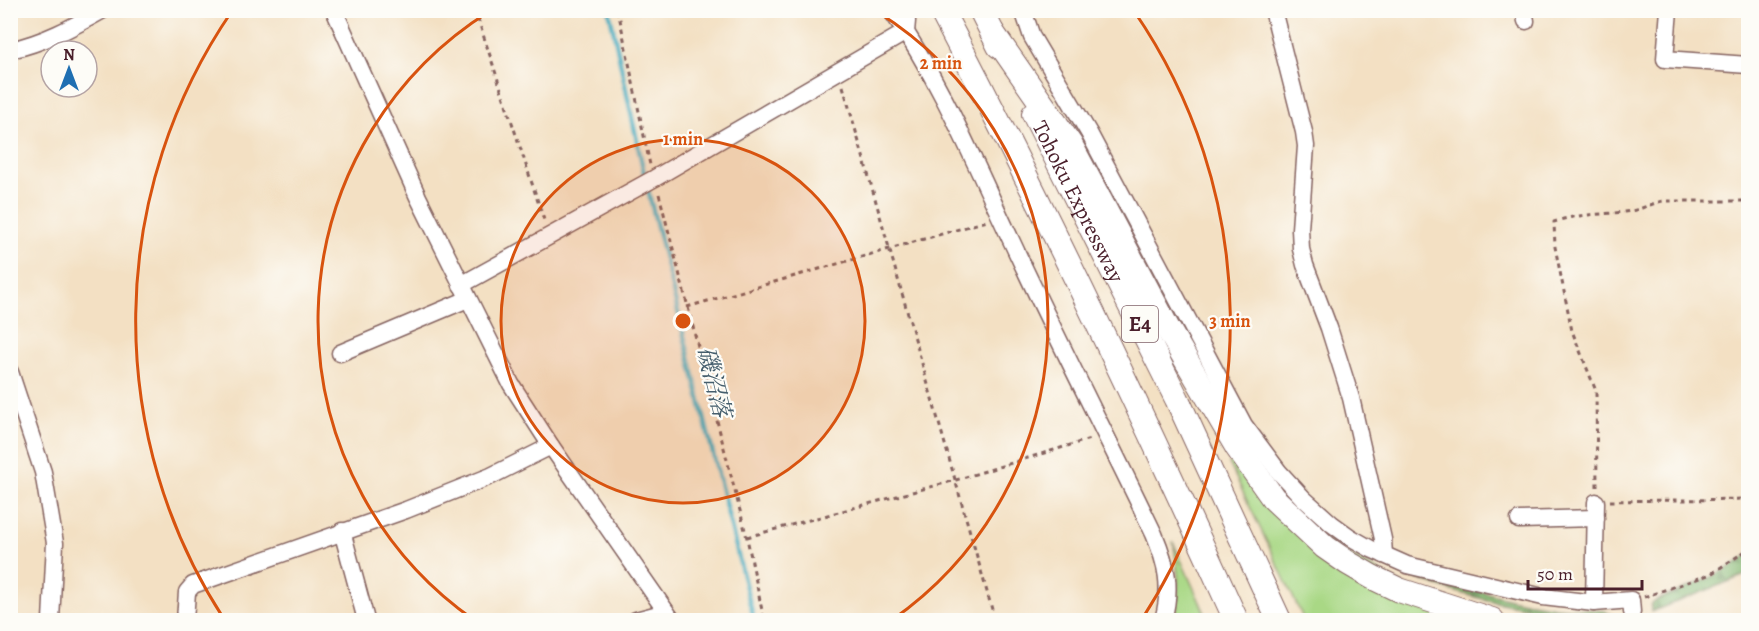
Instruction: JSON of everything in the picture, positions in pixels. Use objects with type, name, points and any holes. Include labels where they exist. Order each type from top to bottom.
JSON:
[{"type":"highway","name":"Tohoku Expressway","points":[[941,10],[1007,137],[1144,418],[1236,621]]},
{"type":"highway","name":"Tohoku Expressway","points":[[981,10],[1177,399],[1280,621]]},
{"type":"highway","points":[[992,32],[1070,144],[1168,329],[1237,447],[1273,498],[1325,547],[1372,577],[1399,590],[1492,621]]},
{"type":"highway","points":[[1144,418],[1168,501],[1222,621]]},
{"type":"street","points":[[10,50],[26,47],[70,28],[103,10]]},
{"type":"street","points":[[334,10],[418,197],[511,384],[551,446],[669,616],[636,621]]},
{"type":"street","points":[[891,10],[945,100],[1154,534],[1167,571],[1168,592],[1163,621]]},
{"type":"street","points":[[905,10],[908,21],[906,32]]},
{"type":"street","points":[[1023,10],[1032,37],[1089,133],[1244,425],[1279,472],[1303,498],[1350,537],[1407,565],[1544,597],[1631,606]]},
{"type":"street","points":[[1273,10],[1306,146],[1300,229],[1301,249],[1351,398],[1383,539],[1384,555]]},
{"type":"street","points":[[1669,10],[1665,59],[1749,65]]},
{"type":"street","points":[[340,353],[464,292],[550,236],[906,32]]},
{"type":"street","points":[[10,372],[43,472],[55,543],[51,621]]},
{"type":"street","points":[[184,621],[187,592],[193,585],[406,510],[490,476],[551,446]]},
{"type":"street","points":[[1519,520],[1596,510],[1594,603]]},
{"type":"street","points":[[342,531],[366,621]]},
{"type":"path","points":[[476,10],[550,236]]},
{"type":"path","points":[[618,10],[640,121],[648,181],[687,307],[747,538],[764,621]]},
{"type":"path","points":[[839,70],[995,621]]},
{"type":"path","points":[[1749,201],[1663,201],[1628,212],[1597,213],[1554,222],[1555,247],[1572,331],[1596,391],[1596,510],[1749,499]]},
{"type":"path","points":[[687,307],[989,221],[1000,215]]},
{"type":"path","points":[[747,538],[956,480],[1106,434]]},
{"type":"path","points":[[1631,606],[1657,593],[1711,574],[1747,550],[1749,546]]},
{"type":"green space","points":[[1234,462],[1272,509],[1463,620],[1304,620],[1229,463]]},
{"type":"green space","points":[[1173,542],[1208,620],[1175,620],[1178,581]]},
{"type":"green space","points":[[1748,555],[1748,574],[1651,612],[1651,605],[1657,600],[1716,575]]},
{"type":"green space","points":[[1378,561],[1437,580],[1514,600],[1555,607],[1604,611],[1614,616],[1553,611],[1493,601],[1434,585]]},
{"type":"waterway","name":"磯沼落","points":[[609,10],[645,178]]},
{"type":"waterway","name":"磯沼落","points":[[647,186],[754,620]]}]
